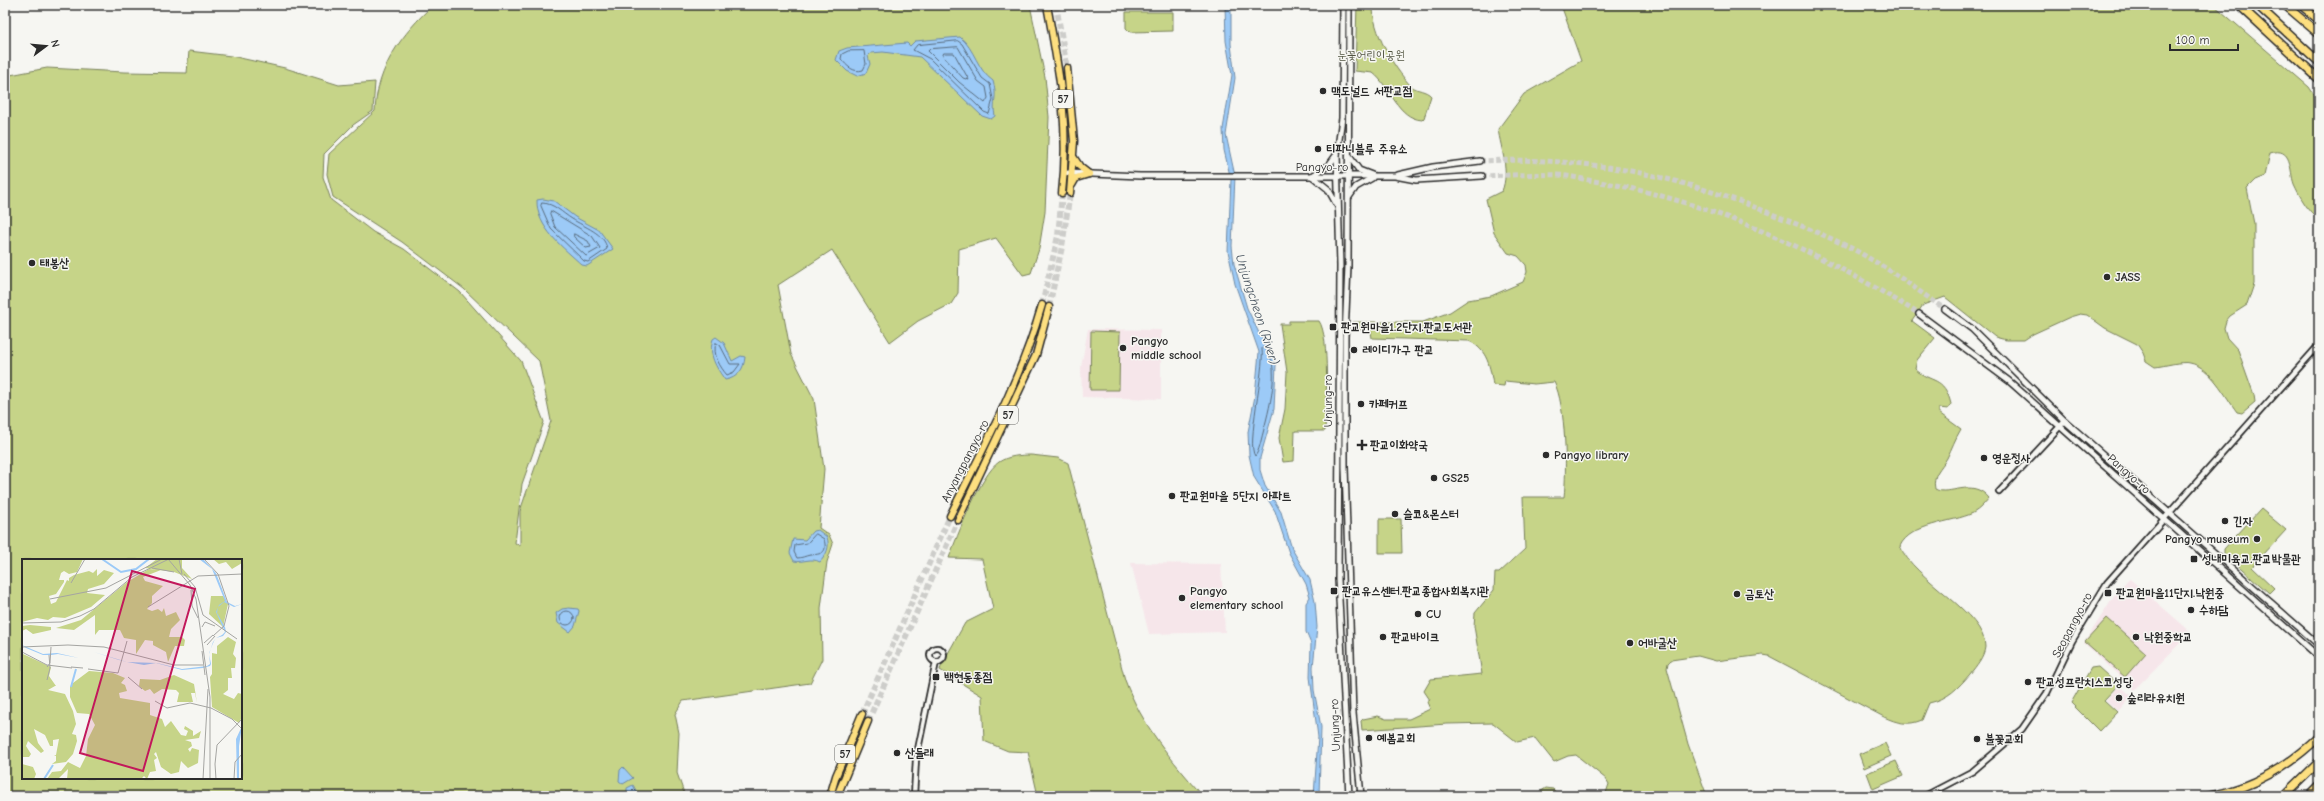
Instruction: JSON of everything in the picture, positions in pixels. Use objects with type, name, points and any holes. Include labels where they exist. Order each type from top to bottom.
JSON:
[{"type":"highway","points":[[2239,5],[2319,78]]},
{"type":"highway","points":[[2257,5],[2319,62]]},
{"type":"highway","points":[[2285,5],[2319,34]]},
{"type":"highway","points":[[2301,5],[2319,20]]},
{"type":"highway","points":[[2210,796],[2264,776],[2289,763],[2319,737]]},
{"type":"highway","points":[[2284,796],[2319,762]]},
{"type":"highway","points":[[2309,796],[2319,786]]},
{"type":"main road","name":"57","points":[[1047,5],[1063,96],[1066,141],[1062,193]]},
{"type":"main road","name":"Unjung-ro","points":[[1343,5],[1342,118],[1337,177],[1340,266],[1338,579],[1349,796]]},
{"type":"main road","name":"Unjung-ro","points":[[1349,5],[1348,204],[1345,337],[1346,467],[1353,713],[1361,796]]},
{"type":"main road","name":"57","points":[[1067,68],[1074,123],[1074,158],[1070,190],[1076,178],[1089,174]]},
{"type":"main road","points":[[1338,154],[1329,165],[1312,176],[1328,189],[1338,206]]},
{"type":"main road","points":[[1348,154],[1354,165],[1359,170],[1375,176]]},
{"type":"main road","points":[[1074,158],[1080,167],[1089,174]]},
{"type":"main road","name":"Pangyo-ro","points":[[1395,176],[1433,167],[1480,161]]},
{"type":"main road","points":[[1064,172],[1089,174]]},
{"type":"main road","name":"Pangyo-ro","points":[[1089,174],[1121,176],[1214,177],[1395,176],[1416,180],[1482,176]]},
{"type":"main road","points":[[1348,204],[1349,196],[1354,188],[1375,176]]},
{"type":"main road","name":"Anyangpangyo-ro","points":[[950,516],[993,429],[1028,352],[1046,306],[1036,355],[958,520]]},
{"type":"main road","name":"Pangyo-ro","points":[[1945,309],[1990,345],[2031,389],[2319,645]]},
{"type":"main road","name":"Pangyo-ro","points":[[1919,314],[1986,363],[2060,426],[2319,657]]},
{"type":"main road","name":"57","points":[[830,796],[836,776],[862,714]]},
{"type":"main road","name":"57","points":[[837,796],[868,721]]},
{"type":"street","points":[[2171,513],[2319,345]]},
{"type":"street","points":[[1998,492],[2065,420]]},
{"type":"street","name":"Seopangyo-ro","points":[[1925,796],[1966,776],[1980,767],[2022,729],[2047,692],[2072,641],[2098,595],[2122,566],[2171,513]]},
{"type":"street","points":[[914,796],[916,759],[936,662]]},
{"type":"shaded area","name":"Pangyo middle school","points":[[1088,329],[1161,330],[1161,399],[1082,397],[1081,367]]},
{"type":"shaded area","name":"Pangyo elementary school","points":[[1131,563],[1221,564],[1225,632],[1149,634]]},
{"type":"shaded area","name":"낙원중학교","points":[[2130,579],[2191,632],[2134,690],[2084,643],[2120,587]]},
{"type":"shaded area","name":"숲리라유치원","points":[[2119,685],[2132,696],[2118,711],[2106,700]]},
{"type":"green space","points":[[433,5],[1030,5],[1045,77],[1049,117],[1045,212],[1039,249],[1031,273],[1023,275],[996,238],[959,249],[958,293],[951,304],[918,321],[890,342],[832,250],[778,285],[791,354],[814,399],[824,469],[819,528],[829,535],[833,544],[827,562],[821,608],[822,659],[810,683],[683,701],[675,714],[679,733],[677,773],[685,796],[5,796],[5,76],[47,68],[124,72],[187,73],[189,51],[231,56],[285,68],[339,85],[375,82],[373,111],[353,125],[324,154],[323,177],[331,200],[373,232],[404,249],[460,292],[521,361],[544,422],[522,484],[515,543],[520,546],[520,511],[551,421],[539,361],[464,289],[402,242],[333,197],[327,174],[329,154],[375,111],[377,95],[386,66],[393,52],[411,28]]},
{"type":"green space","name":"눈꽃어린이공원","points":[[1357,5],[1373,5],[1376,26],[1380,37],[1397,69],[1411,86],[1431,96],[1422,120],[1413,118],[1406,114],[1373,73],[1355,71]]},
{"type":"green space","points":[[1561,5],[2214,5],[2309,87],[2319,102],[2319,219],[2308,208],[2298,193],[2294,184],[2289,161],[2283,153],[2270,153],[2265,176],[2255,180],[2247,188],[2254,224],[2254,284],[2247,305],[2230,316],[2226,321],[2224,328],[2227,338],[2238,350],[2254,395],[2255,402],[2242,413],[2237,412],[2217,383],[2205,370],[2190,363],[2155,367],[2146,361],[2137,344],[2105,328],[2087,315],[2080,314],[2070,317],[2033,334],[2024,340],[2006,340],[1995,337],[1945,297],[1923,305],[1912,321],[1935,338],[1917,360],[1915,369],[1926,377],[1941,384],[1945,388],[1951,404],[1948,409],[1939,408],[1939,413],[1961,429],[1947,458],[1936,476],[1934,484],[1935,489],[1947,491],[1968,488],[1975,489],[1982,492],[1989,498],[1973,513],[1922,528],[1905,538],[1900,546],[1907,558],[1919,571],[1962,609],[1974,622],[1982,634],[1985,647],[1983,654],[1970,674],[1957,688],[1942,699],[1929,703],[1922,720],[1912,723],[1893,721],[1884,717],[1769,656],[1763,655],[1716,661],[1698,656],[1671,660],[1668,663],[1667,668],[1688,744],[1707,796],[1605,796],[1609,784],[1606,779],[1576,755],[1568,756],[1554,762],[1535,738],[1517,742],[1493,723],[1447,724],[1362,730],[1361,721],[1363,719],[1378,716],[1386,719],[1409,719],[1430,709],[1427,702],[1430,700],[1424,691],[1431,679],[1482,674],[1474,626],[1475,613],[1494,590],[1495,573],[1499,573],[1525,549],[1523,497],[1564,497],[1565,438],[1561,406],[1554,382],[1534,384],[1505,381],[1504,386],[1493,385],[1489,366],[1484,354],[1469,341],[1372,338],[1371,332],[1353,328],[1353,322],[1423,322],[1450,312],[1468,300],[1491,296],[1523,282],[1527,272],[1526,265],[1518,256],[1508,253],[1494,233],[1486,199],[1502,191],[1504,183],[1505,168],[1498,129],[1524,94],[1581,61]]},
{"type":"green space","points":[[1126,12],[1173,12],[1173,31],[1130,32],[1126,28]]},
{"type":"green space","points":[[1289,321],[1319,321],[1322,329],[1325,341],[1326,356],[1325,431],[1295,431],[1294,461],[1283,462],[1279,438],[1285,409],[1287,372],[1280,324],[1289,324]]},
{"type":"green space","points":[[1091,331],[1120,332],[1119,390],[1090,390]]},
{"type":"green space","points":[[1031,455],[1058,458],[1068,463],[1125,680],[1140,712],[1158,741],[1203,796],[1038,796],[1028,752],[1008,751],[984,741],[982,696],[940,670],[965,623],[993,609],[982,559],[949,558],[970,506],[985,479],[999,462],[1010,457]]},
{"type":"green space","points":[[2261,509],[2286,530],[2252,567],[2274,588],[2269,593],[2224,553],[2224,549]]},
{"type":"green space","points":[[1379,519],[1401,519],[1402,553],[1379,553]]},
{"type":"green space","points":[[2107,618],[2146,653],[2125,677],[2085,642]]},
{"type":"green space","points":[[2098,667],[2118,685],[2104,700],[2117,712],[2099,731],[2071,703],[2091,668]]},
{"type":"green space","points":[[1885,743],[1891,756],[1864,768],[1859,754]]},
{"type":"green space","points":[[1896,761],[1903,776],[1873,789],[1867,773]]},
{"type":"green space","points":[[1546,788],[1553,789],[1557,794],[1555,796],[1535,795]]},
{"type":"water","points":[[1225,5],[1231,5],[1231,44],[1235,78],[1226,135],[1235,176],[1232,246],[1234,264],[1247,308],[1259,333],[1272,351],[1276,365],[1274,409],[1260,458],[1260,470],[1265,486],[1281,512],[1292,549],[1310,580],[1315,602],[1317,627],[1313,667],[1314,690],[1321,727],[1319,796],[1314,796],[1318,737],[1310,677],[1311,644],[1306,632],[1306,603],[1310,597],[1306,584],[1289,553],[1275,511],[1254,477],[1249,455],[1248,432],[1255,396],[1259,352],[1235,284],[1228,251],[1231,180],[1224,150],[1223,129],[1232,75],[1226,41]]},
{"type":"water","points":[[960,37],[969,47],[983,71],[993,81],[995,92],[995,116],[991,119],[982,116],[920,57],[883,52],[871,53],[868,56],[870,64],[866,73],[857,76],[847,71],[836,60],[839,51],[847,48],[907,43],[910,46],[915,41]]},
{"type":"water","points":[[543,199],[554,201],[575,217],[599,230],[613,249],[587,266],[582,265],[552,237],[541,220],[537,200]]},
{"type":"water","points":[[716,337],[724,343],[732,361],[741,356],[745,357],[740,372],[730,379],[725,380],[712,356],[713,339]]},
{"type":"water","points":[[818,530],[827,537],[828,541],[826,553],[820,562],[813,560],[794,561],[790,553],[793,539],[805,540],[813,531]]},
{"type":"water","points":[[562,609],[578,609],[579,611],[575,626],[570,632],[558,623],[556,613]]},
{"type":"water","points":[[623,767],[633,778],[623,784],[619,781],[620,770]]},
{"type":"water","points":[[633,785],[639,796],[627,796],[627,788]]},
{"type":"tunnel","points":[[1056,5],[1067,68]]},
{"type":"tunnel","points":[[1480,161],[1521,160],[1599,166],[1673,180],[1709,191],[1746,204],[1851,248],[1891,271],[1945,309]]},
{"type":"tunnel","points":[[1482,176],[1563,176],[1642,191],[1684,202],[1725,216],[1805,251],[1844,270],[1919,314]]},
{"type":"tunnel","points":[[1042,305],[1058,236],[1062,193]]},
{"type":"tunnel","points":[[1049,307],[1062,247],[1070,193]]},
{"type":"tunnel","points":[[862,714],[950,516]]},
{"type":"tunnel","points":[[868,721],[958,520]]},
{"type":"place","name":"맥도널드 서판교점","points":[[1323,91]]},
{"type":"place","name":"티파니블루 주유소","points":[[1318,149]]},
{"type":"place","name":"태봉산","points":[[32,263]]},
{"type":"place","name":"JASS","points":[[2107,277]]},
{"type":"place","name":"판교원마을1.2단지.판교도서관","points":[[1333,327]]},
{"type":"place","name":"Pangyo middle school","points":[[1123,348]]},
{"type":"place","name":"레이디가구 판교","points":[[1354,350]]},
{"type":"place","name":"카페커프","points":[[1361,404]]},
{"type":"place","name":"판교이화약국","points":[[1362,445]]},
{"type":"place","name":"Pangyo library","points":[[1546,455]]},
{"type":"place","name":"영운정사","points":[[1984,458]]},
{"type":"place","name":"GS25","points":[[1434,478]]},
{"type":"place","name":"판교원마을 5단지 아파트","points":[[1172,496]]},
{"type":"place","name":"슬코&몬스터","points":[[1395,514]]},
{"type":"place","name":"긴자","points":[[2225,521]]},
{"type":"place","name":"Pangyo museum","points":[[2257,539]]},
{"type":"place","name":"성내미육교.판교박물관","points":[[2194,559]]},
{"type":"place","name":"판교유스센터.판교종합사회복지관","points":[[1334,591]]},
{"type":"place","name":"판교원마을11단지.낙원중","points":[[2108,593]]},
{"type":"place","name":"금토산","points":[[1737,594]]},
{"type":"place","name":"Pangyo elementary school","points":[[1182,598]]},
{"type":"place","name":"수하담","points":[[2191,610]]},
{"type":"place","name":"CU","points":[[1418,614]]},
{"type":"place","name":"판교바이크","points":[[1383,637]]},
{"type":"place","name":"낙원중학교","points":[[2136,637]]},
{"type":"place","name":"어바굴산","points":[[1630,643]]},
{"type":"place","name":"백현동종점","points":[[936,677]]},
{"type":"place","name":"판교성프란치스코성당","points":[[2028,682]]},
{"type":"place","name":"숲리라유치원","points":[[2119,698]]},
{"type":"place","name":"예봄교회","points":[[1369,738]]},
{"type":"place","name":"불꽃교회","points":[[1977,739]]},
{"type":"place","name":"산들래","points":[[897,753]]},
{"type":"water label","name":"Unjungcheon (River)","points":[[1258,309]]}]
